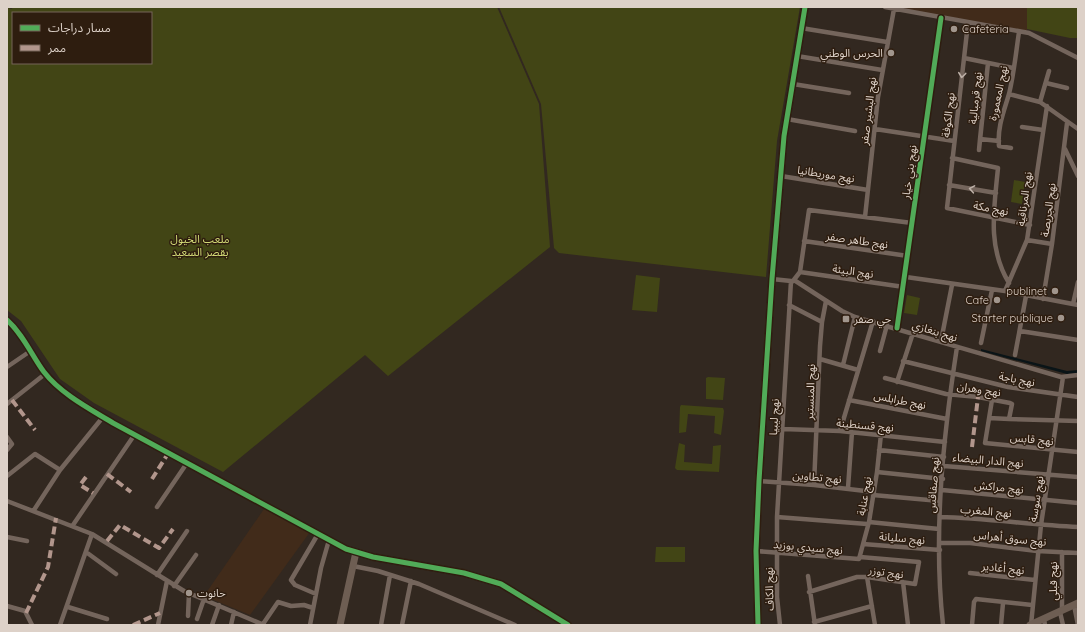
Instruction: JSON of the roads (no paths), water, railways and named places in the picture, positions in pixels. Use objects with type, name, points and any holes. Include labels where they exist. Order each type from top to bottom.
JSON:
[{"type":"street","points":[[758,625],[756,551],[772,279],[787,119],[805,7]]},
{"type":"street","points":[[885,7],[1033,35],[1078,58]]},
{"type":"street","name":"نهج البشير صفر","points":[[865,217],[882,70],[894,9]]},
{"type":"street","name":"نهج بني خيار","points":[[897,328],[906,276],[924,136],[942,18]]},
{"type":"street","name":"نهج الكوفة","points":[[948,208],[949,185],[968,23]]},
{"type":"street","points":[[801,28],[887,42]]},
{"type":"street","name":"نهج المعمورة","points":[[999,141],[1003,112],[1009,94],[1019,32]]},
{"type":"street","points":[[797,56],[882,70]]},
{"type":"street","points":[[964,58],[1013,68]]},
{"type":"street","name":"نهج قرمبالية","points":[[988,63],[979,150],[980,139],[988,63]]},
{"type":"street","points":[[1040,102],[1049,71]]},
{"type":"street","points":[[1046,83],[1067,88]]},
{"type":"street","points":[[792,84],[849,93]]},
{"type":"street","points":[[1009,94],[1040,102],[1067,123],[1078,129]]},
{"type":"street","name":"نهج المرناقية","points":[[1005,291],[1027,240],[1047,106]]},
{"type":"street","points":[[787,119],[855,131]]},
{"type":"street","name":"نهج الجريصة","points":[[1043,299],[1065,149],[1067,123]]},
{"type":"street","points":[[1022,127],[1043,130]]},
{"type":"street","points":[[875,129],[954,141]]},
{"type":"street","points":[[980,139],[999,141],[999,146],[1011,148]]},
{"type":"street","points":[[1065,149],[1078,176]]},
{"type":"street","points":[[952,158],[998,168],[993,217],[995,250],[999,264],[1009,283]]},
{"type":"street","name":"نهج موريطانيا","points":[[781,176],[868,190]]},
{"type":"street","points":[[949,185],[996,193]]},
{"type":"street","name":"نهج مكة","points":[[948,208],[1030,225]]},
{"type":"street","points":[[793,281],[800,272],[809,210],[912,224]]},
{"type":"street","points":[[1027,240],[1052,244]]},
{"type":"street","name":"نهج طاهر صفر","points":[[804,241],[908,256]]},
{"type":"street","name":"نهج البيئة","points":[[800,272],[904,287]]},
{"type":"street","points":[[906,276],[952,285],[1005,291],[1075,304],[1078,282]]},
{"type":"street","name":"نهج بنغازي","points":[[772,279],[793,281],[855,317],[1063,377],[1078,375]]},
{"type":"street","name":"نهج ليبيا","points":[[778,553],[777,517],[789,305],[793,281]]},
{"type":"street","points":[[941,342],[952,285]]},
{"type":"street","points":[[981,343],[992,290]]},
{"type":"street","points":[[1015,355],[1026,296]]},
{"type":"street","name":"نهج المنستير","points":[[814,485],[822,322],[826,301]]},
{"type":"street","points":[[789,305],[822,322]]},
{"type":"street","points":[[843,365],[855,317]]},
{"type":"street","points":[[7,320],[13,326],[46,374],[59,387],[103,417],[187,463],[329,540],[356,552],[372,557],[464,573],[501,584],[568,625]]},
{"type":"street","points":[[840,431],[873,321]]},
{"type":"street","points":[[880,350],[887,325]]},
{"type":"street","points":[[1020,331],[1078,340]]},
{"type":"street","points":[[897,382],[913,333]]},
{"type":"street","name":"نهج صفاقس","points":[[943,625],[939,529],[940,501],[947,419],[957,347]]},
{"type":"street","points":[[7,367],[30,352]]},
{"type":"street","points":[[820,359],[858,370]]},
{"type":"street","name":"نهج باجة","points":[[903,362],[1008,387],[1060,396],[1078,397]]},
{"type":"street","points":[[7,404],[46,374]]},
{"type":"street","name":"نهج سوسة","points":[[1030,625],[1037,551],[1063,377]]},
{"type":"street","name":"نهج وهران","points":[[885,378],[950,393],[1011,403],[1009,420]]},
{"type":"street","name":"نهج طرابلس","points":[[849,400],[947,419]]},
{"type":"street","points":[[992,400],[989,418],[1056,422],[1078,421]]},
{"type":"street","points":[[34,510],[60,470],[103,417]]},
{"type":"street","name":"نهج قابس","points":[[989,418],[985,443],[1078,452]]},
{"type":"street","name":"نهج قسنطينة","points":[[783,429],[881,434],[945,442]]},
{"type":"street","points":[[848,488],[852,432]]},
{"type":"street","points":[[73,525],[87,502],[135,434]]},
{"type":"street","name":"نهج عنابة","points":[[860,558],[877,472],[881,434]]},
{"type":"street","points":[[7,437],[12,444],[7,450]]},
{"type":"street","points":[[879,450],[944,457]]},
{"type":"street","points":[[7,476],[34,454],[60,470]]},
{"type":"street","points":[[157,507],[187,463]]},
{"type":"street","name":"نهج الدار البيضاء","points":[[944,466],[1078,477]]},
{"type":"street","points":[[877,472],[942,479]]},
{"type":"street","name":"نهج تطاوين","points":[[760,481],[848,488],[873,494],[940,501]]},
{"type":"street","name":"نهج مراكش","points":[[942,490],[1044,501],[1078,503]]},
{"type":"street","points":[[7,501],[73,525],[92,534],[174,586],[263,625],[278,602],[291,606],[304,605],[313,608]]},
{"type":"street","points":[[777,517],[939,529]]},
{"type":"street","name":"نهج المغرب","points":[[940,517],[980,518],[1041,525],[1078,527]]},
{"type":"street","points":[[157,575],[187,531]]},
{"type":"street","points":[[60,625],[68,607],[92,534]]},
{"type":"street","points":[[316,594],[295,585],[290,580],[318,534]]},
{"type":"street","points":[[7,537],[27,541]]},
{"type":"street","points":[[310,625],[329,540]]},
{"type":"street","name":"نهج سوق أهراس","points":[[940,543],[970,543],[1037,551],[1078,553]]},
{"type":"street","name":"نهج سليانة","points":[[863,544],[940,550]]},
{"type":"street","name":"نهج سيدي بوزيد","points":[[756,551],[919,562]]},
{"type":"street","points":[[86,552],[116,574]]},
{"type":"street","points":[[340,625],[356,552]]},
{"type":"street","name":"نهج قبلي","points":[[1062,552],[1061,611],[1063,625]]},
{"type":"street","name":"نهج الكاف","points":[[778,553],[778,604],[780,625]]},
{"type":"street","points":[[174,586],[196,555]]},
{"type":"street","name":"نهج توزر","points":[[809,592],[857,578],[867,577],[914,585],[919,562]]},
{"type":"street","points":[[353,566],[411,581],[505,623],[515,625]]},
{"type":"street","name":"نهج أغادير","points":[[970,573],[1035,580]]},
{"type":"street","points":[[381,625],[390,575]]},
{"type":"street","points":[[808,576],[814,623],[872,606]]},
{"type":"street","points":[[867,577],[875,625]]},
{"type":"street","points":[[158,625],[167,581]]},
{"type":"street","points":[[402,625],[411,581]]},
{"type":"street","points":[[903,582],[908,625]]},
{"type":"street","points":[[188,616],[189,593]]},
{"type":"street","points":[[197,619],[204,599]]},
{"type":"street","points":[[972,625],[974,602],[976,599],[1032,605]]},
{"type":"street","points":[[1001,625],[1003,603]]},
{"type":"street","points":[[1030,625],[1045,622],[1061,611],[1076,604],[1078,625]]},
{"type":"street","points":[[212,625],[219,605]]},
{"type":"street","points":[[7,606],[25,612],[32,625]]},
{"type":"street","points":[[68,607],[107,619]]},
{"type":"street","points":[[231,625],[234,612]]},
{"type":"place","name":"Cafeteria","points":[[954,29]]},
{"type":"place","name":"الحرس الوطني","points":[[891,53]]},
{"type":"place","name":"publinet","points":[[1055,291]]},
{"type":"place","name":"Cafe","points":[[997,300]]},
{"type":"place","name":"Starter publique","points":[[1061,318]]},
{"type":"place","name":"حي صفر","points":[[846,319]]},
{"type":"place","name":"حانوت","points":[[189,593]]},
{"type":"park label","name":"ملعب الخيول بقصر السعيد","points":[[200,245]]}]
